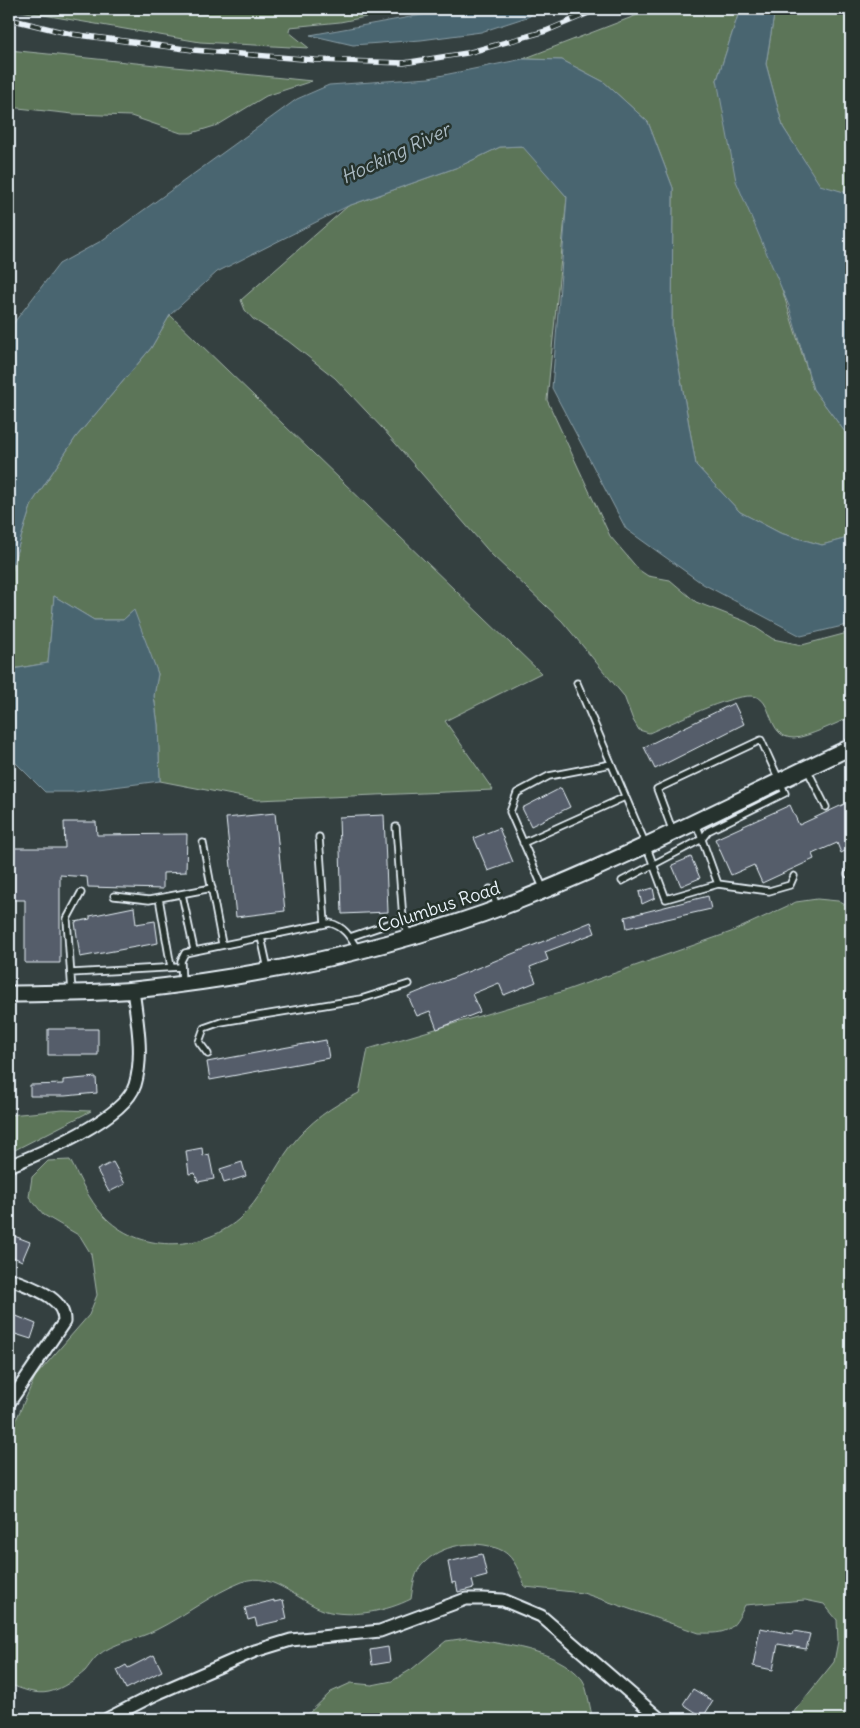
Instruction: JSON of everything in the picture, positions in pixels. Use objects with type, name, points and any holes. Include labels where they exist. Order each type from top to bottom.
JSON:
[{"type":"main road","name":"Columbus Road","points":[[9,994],[133,990],[182,984],[269,971],[359,952],[409,938],[498,908],[544,890],[850,750]]},
{"type":"street","points":[[9,1166],[83,1131],[113,1112],[127,1099],[134,1087],[139,1055],[133,990]]},
{"type":"street","points":[[9,1278],[52,1297],[60,1306],[64,1315],[64,1322],[9,1403]]},
{"type":"street","points":[[107,1719],[156,1694],[255,1651],[291,1640],[380,1631],[398,1626],[446,1605],[475,1599],[502,1600],[541,1616],[660,1719]]},
{"type":"street","points":[[9,1716],[14,1719]]},
{"type":"lane","points":[[577,683],[646,844],[666,899],[718,884],[769,891],[790,885],[794,876]]},
{"type":"lane","points":[[622,881],[702,839],[708,831],[785,793],[761,740],[657,789],[673,832]]},
{"type":"lane","points":[[544,890],[510,812],[517,793],[549,776],[611,764]]},
{"type":"lane","points":[[807,769],[826,807]]},
{"type":"lane","points":[[524,843],[626,797]]},
{"type":"lane","points":[[696,821],[718,884]]},
{"type":"lane","points":[[396,827],[403,919],[409,938]]},
{"type":"lane","points":[[320,837],[325,924]]},
{"type":"lane","points":[[203,843],[222,944]]},
{"type":"lane","points":[[114,896],[149,900],[212,888]]},
{"type":"lane","points":[[490,889],[498,908]]},
{"type":"lane","points":[[72,993],[67,919],[81,893]]},
{"type":"lane","points":[[182,894],[194,950]]},
{"type":"lane","points":[[159,898],[171,967]]},
{"type":"lane","points":[[350,938],[403,919]]},
{"type":"lane","points":[[182,984],[181,966],[184,953],[325,924],[338,926],[350,938],[359,952]]},
{"type":"lane","points":[[261,936],[269,971]]},
{"type":"lane","points":[[71,973],[181,966]]},
{"type":"lane","points":[[208,1054],[199,1042],[204,1028],[221,1022],[361,999],[409,984]]},
{"type":"green space","points":[[9,9],[407,9],[340,22],[290,27],[289,32],[309,48],[200,42]]},
{"type":"green space","points":[[653,9],[740,9],[717,80],[813,389],[851,440],[851,537],[822,545],[780,533],[740,512],[696,465],[672,328],[673,188],[648,122],[604,82],[562,60],[523,59]]},
{"type":"green space","points":[[775,9],[851,9],[851,194],[820,186],[783,127],[766,64]]},
{"type":"green space","points":[[9,50],[312,81],[266,96],[218,125],[192,133],[181,133],[131,116],[73,114],[9,107]]},
{"type":"green space","points":[[523,146],[567,197],[547,400],[610,536],[639,570],[648,576],[670,580],[696,602],[747,622],[773,639],[802,645],[851,632],[851,717],[794,738],[778,732],[764,703],[759,698],[752,696],[729,700],[715,705],[649,733],[639,730],[624,696],[562,621],[492,555],[383,429],[335,378],[288,341],[253,319],[245,310],[241,300],[348,206],[458,167],[500,147]]},
{"type":"green space","points":[[170,315],[541,673],[445,721],[493,790],[258,800],[160,781],[158,725],[154,696],[158,674],[133,611],[123,620],[94,620],[54,596],[48,663],[12,669],[9,631],[13,563],[32,503],[76,437],[151,348]]},
{"type":"green space","points":[[817,899],[838,901],[851,908],[851,1719],[788,1719],[834,1662],[838,1641],[837,1620],[824,1604],[805,1600],[745,1605],[733,1626],[717,1633],[699,1633],[583,1593],[525,1587],[517,1567],[507,1554],[494,1547],[474,1544],[453,1547],[434,1555],[419,1569],[411,1599],[392,1607],[350,1614],[330,1612],[309,1603],[276,1584],[254,1579],[220,1592],[156,1630],[104,1651],[97,1656],[85,1671],[59,1689],[39,1693],[9,1684],[9,1436],[35,1377],[89,1315],[97,1295],[91,1254],[80,1236],[44,1215],[29,1197],[32,1177],[48,1161],[70,1160],[93,1203],[103,1215],[117,1227],[134,1236],[151,1242],[169,1244],[206,1238],[223,1231],[246,1212],[260,1194],[284,1155],[305,1129],[330,1109],[359,1093],[368,1049],[564,991],[731,932],[796,902]]},
{"type":"green space","points":[[63,1110],[91,1111],[9,1153],[9,1115]]},
{"type":"green space","points":[[467,1638],[512,1646],[544,1654],[558,1660],[571,1669],[584,1682],[593,1719],[537,1719],[531,1716],[524,1719],[303,1719],[331,1692],[351,1683],[372,1685],[392,1681],[412,1669],[446,1641]]},
{"type":"water","points":[[455,9],[535,9],[530,16],[481,32],[421,40],[353,45],[310,35]]},
{"type":"water","points":[[740,9],[775,9],[766,64],[783,127],[820,185],[851,194],[851,440],[813,389],[789,306],[736,181],[717,80]]},
{"type":"water","name":"Hocking River","points":[[523,59],[562,60],[604,82],[648,122],[673,188],[672,328],[696,465],[740,512],[780,533],[822,545],[851,537],[851,624],[801,636],[703,584],[626,529],[552,388],[567,197],[522,146],[500,147],[458,167],[348,206],[217,272],[170,315],[151,348],[76,437],[32,503],[13,563],[9,631],[9,329],[59,264],[101,241],[297,99],[329,85],[429,78]]},
{"type":"water","points":[[54,596],[94,620],[123,620],[134,610],[158,674],[154,696],[158,725],[160,781],[75,792],[45,792],[9,756],[9,648],[13,669],[48,663]]},
{"type":"building","points":[[734,703],[744,724],[655,769],[644,747]]},
{"type":"building","points":[[561,788],[570,807],[531,826],[522,808]]},
{"type":"building","points":[[851,801],[851,848],[841,853],[837,843],[812,854],[814,859],[762,883],[754,865],[731,875],[715,839],[790,805],[799,825]]},
{"type":"building","points":[[275,813],[285,911],[236,917],[226,818]]},
{"type":"building","points":[[384,815],[388,912],[342,914],[339,817]]},
{"type":"building","points":[[64,822],[96,822],[97,835],[187,834],[186,872],[163,873],[163,889],[88,887],[87,877],[60,875],[60,963],[25,963],[25,900],[9,900],[9,848],[65,848]]},
{"type":"building","points":[[499,828],[513,862],[488,871],[474,838]]},
{"type":"building","points":[[691,857],[700,878],[681,886],[672,865]]},
{"type":"building","points":[[653,888],[655,898],[642,904],[639,892]]},
{"type":"building","points":[[708,896],[711,909],[627,928],[625,917]]},
{"type":"building","points":[[134,907],[136,924],[155,921],[158,943],[80,957],[75,922],[90,919],[90,916]]},
{"type":"building","points":[[591,922],[595,933],[545,952],[548,960],[530,967],[536,982],[504,995],[499,983],[472,994],[480,1012],[437,1029],[430,1011],[417,1016],[408,996]]},
{"type":"building","points":[[48,1029],[98,1029],[98,1055],[48,1055]]},
{"type":"building","points":[[326,1040],[329,1058],[210,1080],[207,1062]]},
{"type":"building","points":[[96,1077],[97,1093],[65,1096],[30,1096],[30,1085],[63,1084],[63,1080]]},
{"type":"building","points":[[202,1148],[203,1156],[209,1154],[214,1179],[198,1182],[195,1173],[189,1174],[186,1151]]},
{"type":"building","points":[[113,1162],[125,1184],[109,1192],[97,1170]]},
{"type":"building","points":[[242,1162],[246,1176],[224,1183],[220,1169]]},
{"type":"building","points":[[9,1234],[30,1242],[22,1261],[9,1255]]},
{"type":"building","points":[[9,1313],[36,1324],[31,1339],[9,1332]]},
{"type":"building","points":[[482,1554],[487,1576],[472,1580],[474,1588],[458,1592],[456,1582],[452,1583],[448,1562]]},
{"type":"building","points":[[274,1600],[274,1602],[283,1600],[287,1619],[257,1626],[255,1618],[248,1620],[245,1608]]},
{"type":"building","points":[[760,1628],[793,1634],[794,1631],[810,1634],[806,1649],[778,1644],[773,1670],[753,1666]]},
{"type":"building","points":[[388,1647],[390,1662],[372,1665],[370,1650]]},
{"type":"building","points":[[154,1655],[162,1671],[126,1689],[117,1670],[126,1665],[128,1668]]},
{"type":"building","points":[[693,1689],[713,1701],[703,1717],[683,1704]]},
{"type":"railway","points":[[9,19],[71,34],[193,50],[315,60],[404,63],[467,53],[546,31],[598,9]]}]
